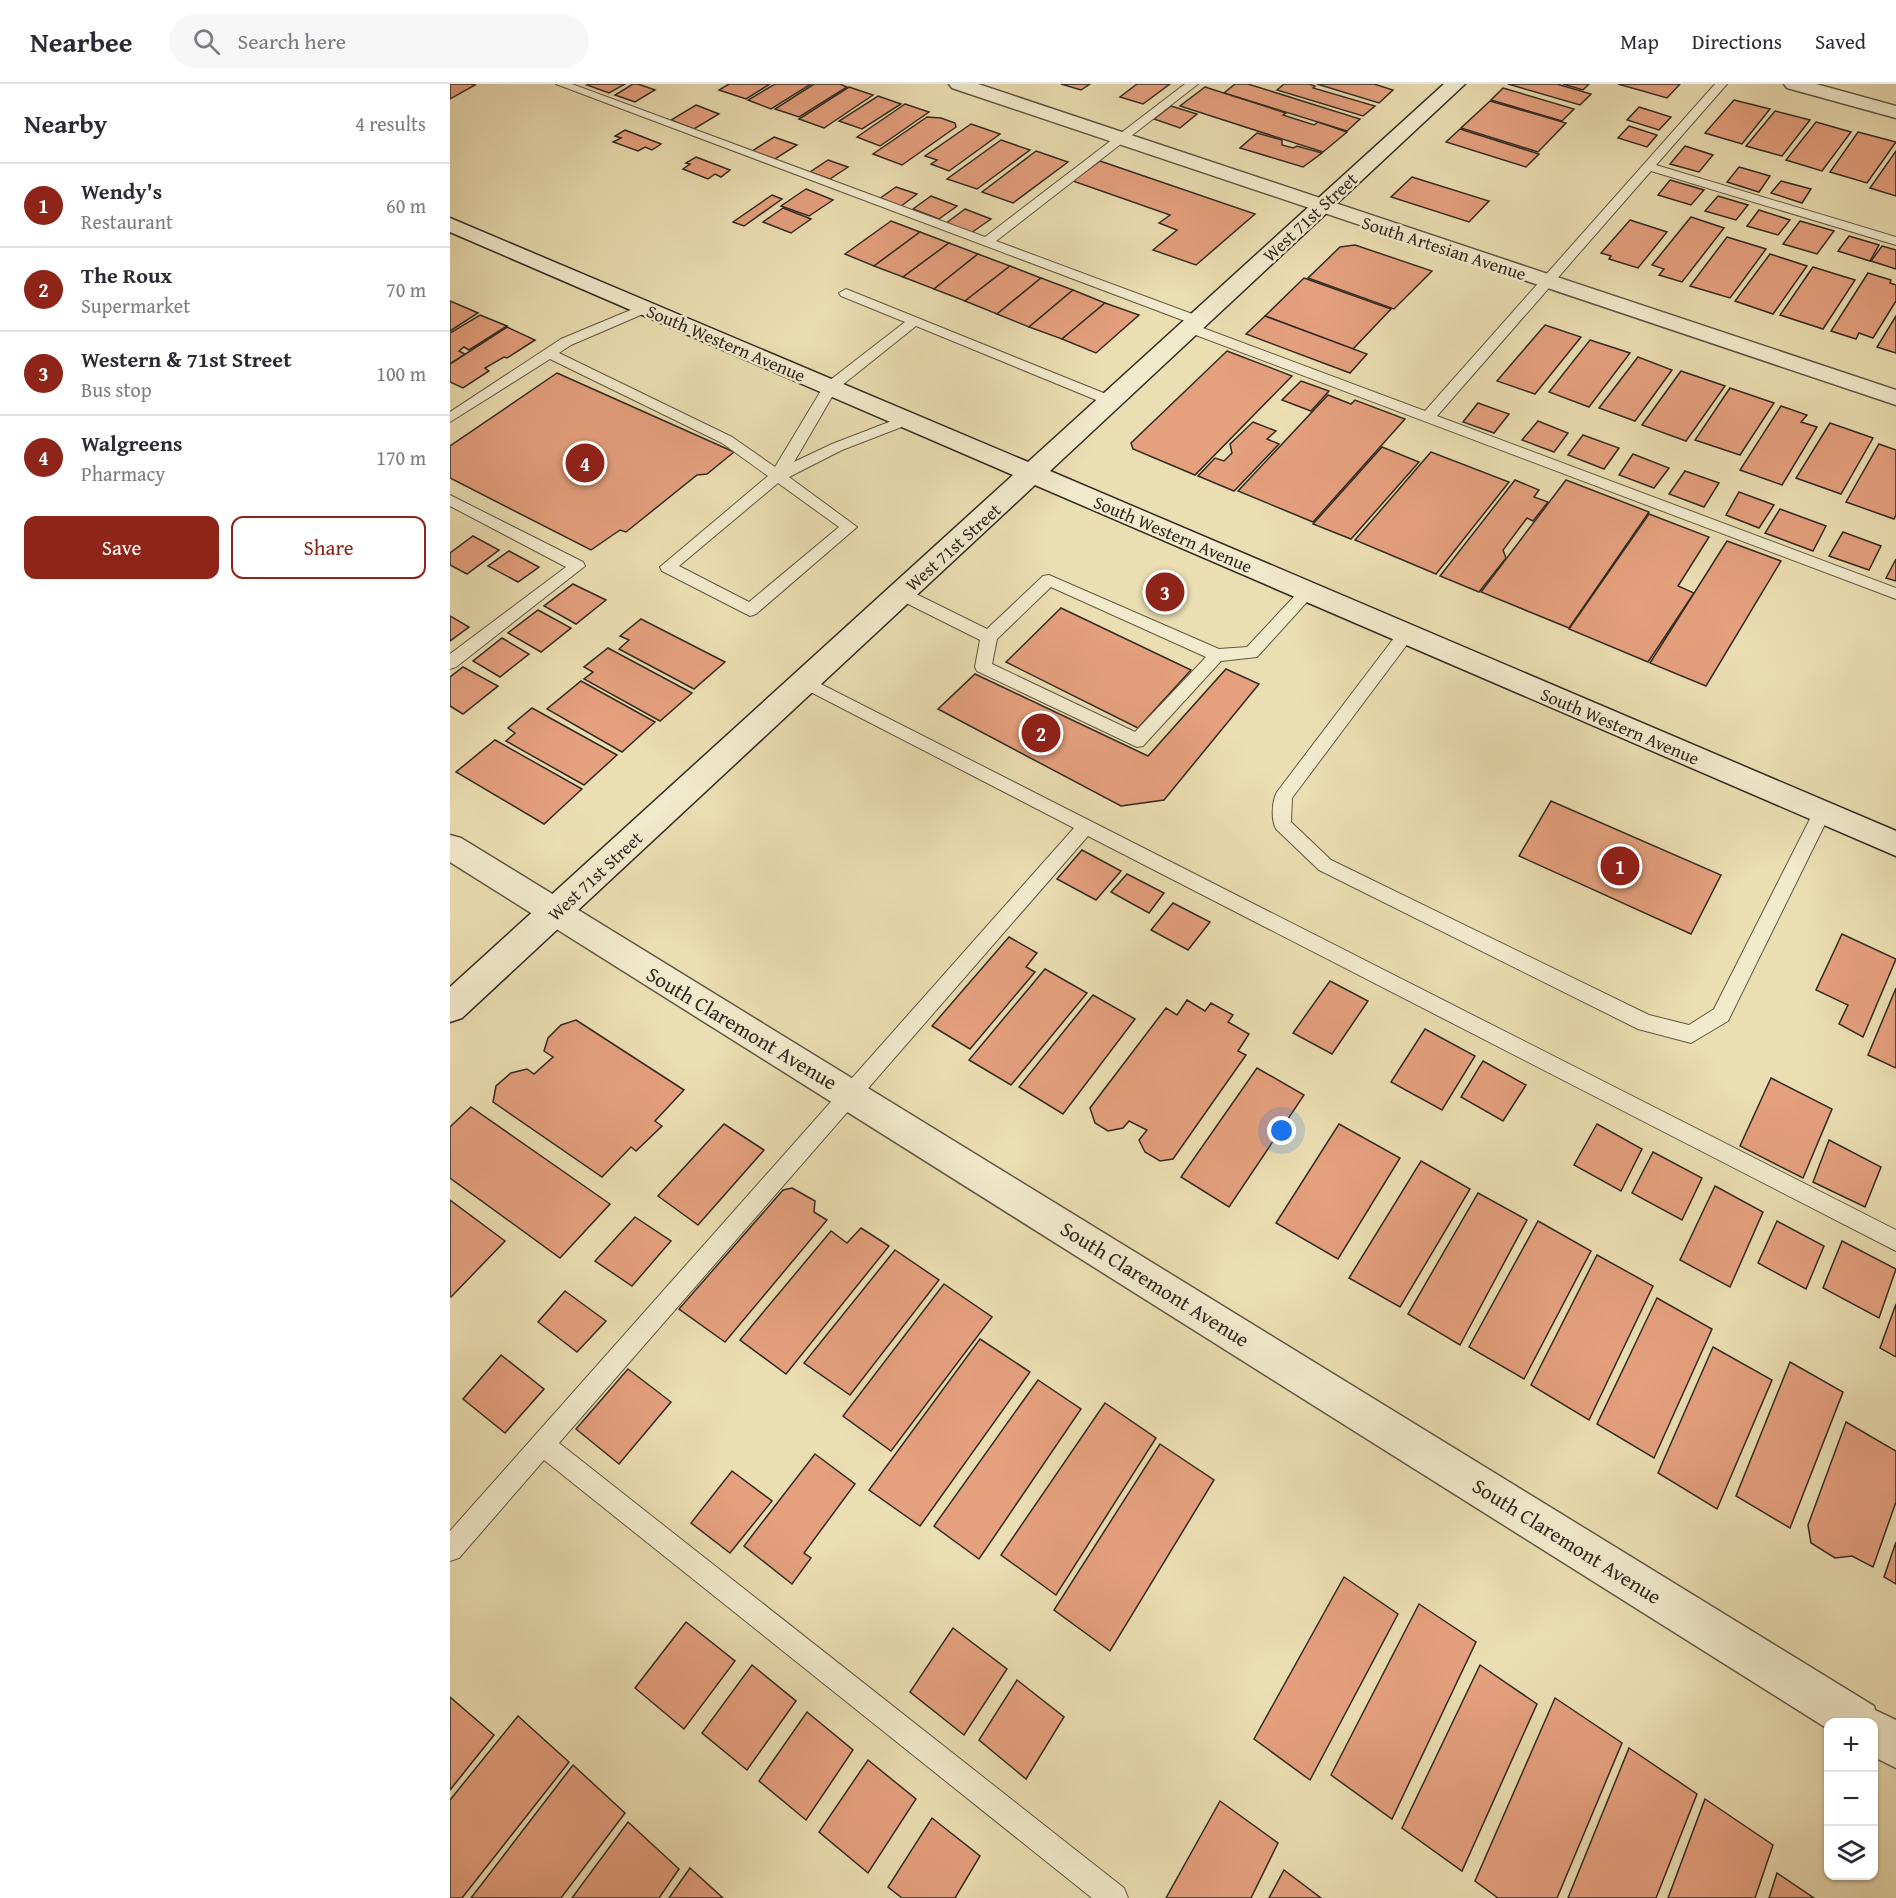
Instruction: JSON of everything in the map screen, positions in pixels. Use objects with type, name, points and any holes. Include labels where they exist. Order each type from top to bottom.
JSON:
[{"type":"main road","name":"South Artesian Avenue","points":[[959,84],[1896,398]]},
{"type":"main road","name":"West 71st Street","points":[[450,1008],[1455,84]]},
{"type":"main road","points":[[1794,84],[1896,112]]},
{"type":"main road","name":"South Western Avenue","points":[[450,224],[1896,844]]},
{"type":"main road","name":"South Claremont Avenue","points":[[450,848],[850,1094],[1852,1718]]},
{"type":"main road","points":[[1878,1735],[1896,1746]]},
{"type":"lane","points":[[562,84],[987,242],[1427,418],[1896,594]]},
{"type":"lane","points":[[987,242],[1192,84]]},
{"type":"lane","points":[[1427,418],[1721,84]]},
{"type":"lane","points":[[1649,166],[1896,241]]},
{"type":"lane","points":[[846,293],[1111,401]]},
{"type":"lane","points":[[450,418],[566,342],[645,308]]},
{"type":"lane","points":[[549,353],[727,440],[776,477],[849,526],[750,610],[668,567],[776,477],[797,446],[830,387],[915,321]]},
{"type":"lane","points":[[776,477],[837,447],[907,420]]},
{"type":"lane","points":[[450,500],[578,566],[450,663]]},
{"type":"lane","points":[[1217,655],[1137,741],[983,667],[989,637],[1049,580],[1217,655],[1251,653],[1308,592]]},
{"type":"lane","points":[[902,594],[989,637]]},
{"type":"lane","points":[[1406,634],[1283,797],[1282,824],[1324,865],[1645,1023],[1691,1034],[1722,1015],[1822,813]]},
{"type":"lane","points":[[805,682],[1896,1241]]},
{"type":"lane","points":[[450,1549],[1086,826]]},
{"type":"lane","points":[[542,1444],[1113,1898]]},
{"type":"building","points":[[450,84],[471,84],[475,85],[450,99]]},
{"type":"building","points":[[625,84],[609,93],[587,85]]},
{"type":"building","points":[[633,84],[655,90],[635,102],[615,95]]},
{"type":"building","points":[[729,84],[770,84],[746,99],[719,90]]},
{"type":"building","points":[[775,84],[811,84],[771,109],[748,100]]},
{"type":"building","points":[[814,84],[840,84],[847,87],[799,117],[775,109]]},
{"type":"building","points":[[1061,84],[1090,84],[1081,90]]},
{"type":"building","points":[[1137,84],[1170,84],[1143,104],[1120,97]]},
{"type":"building","points":[[1235,84],[1248,84],[1360,119],[1347,131],[1224,93]]},
{"type":"building","points":[[1284,84],[1309,84],[1315,86],[1313,88],[1375,106],[1363,116],[1277,90]]},
{"type":"building","points":[[1317,84],[1374,84],[1393,90],[1379,103]]},
{"type":"building","points":[[1508,84],[1557,84],[1591,94],[1580,105]]},
{"type":"building","points":[[1563,84],[1589,84],[1583,90]]},
{"type":"building","points":[[1618,84],[1680,84],[1667,98]]},
{"type":"building","points":[[849,87],[873,95],[824,128],[799,119]]},
{"type":"building","points":[[1205,87],[1286,113],[1283,115],[1314,125],[1318,122],[1347,132],[1323,152],[1180,106]]},
{"type":"building","points":[[1503,88],[1574,109],[1562,121],[1491,100]]},
{"type":"building","points":[[878,96],[901,104],[862,129],[839,121]]},
{"type":"building","points":[[1734,100],[1770,109],[1742,144],[1705,133]]},
{"type":"building","points":[[1490,101],[1566,123],[1538,152],[1461,128]]},
{"type":"building","points":[[905,104],[929,112],[880,146],[857,137]]},
{"type":"building","points":[[696,105],[719,114],[694,129],[671,120]]},
{"type":"building","points":[[1171,106],[1197,114],[1180,128],[1154,119]]},
{"type":"building","points":[[1639,107],[1671,117],[1659,130],[1627,120]]},
{"type":"building","points":[[1775,111],[1810,120],[1782,156],[1746,146]]},
{"type":"building","points":[[927,117],[941,118],[955,123],[956,127],[902,165],[873,154]]},
{"type":"building","points":[[1816,122],[1851,132],[1822,171],[1786,160]]},
{"type":"building","points":[[971,124],[1000,134],[949,171],[931,164],[937,160],[925,156]]},
{"type":"building","points":[[1629,126],[1657,135],[1647,147],[1618,138]]},
{"type":"building","points":[[1460,129],[1539,154],[1526,167],[1446,142]]},
{"type":"building","points":[[625,130],[661,144],[652,150],[645,147],[638,151],[613,142],[621,138],[615,136]]},
{"type":"building","points":[[1858,132],[1896,142],[1867,183],[1830,172]]},
{"type":"building","points":[[1257,133],[1282,140],[1282,145],[1293,148],[1297,146],[1322,153],[1303,167],[1240,148]]},
{"type":"building","points":[[774,137],[797,145],[775,159],[752,151]]},
{"type":"building","points":[[1001,140],[1030,150],[977,189],[947,179]]},
{"type":"building","points":[[1685,146],[1713,155],[1699,172],[1670,164]]},
{"type":"building","points":[[1036,151],[1068,162],[1013,203],[982,192]]},
{"type":"building","points":[[1896,151],[1896,196],[1870,188]]},
{"type":"building","points":[[696,157],[730,170],[721,177],[715,174],[708,179],[683,169],[690,164],[686,163]]},
{"type":"building","points":[[828,160],[848,167],[830,179],[810,172]]},
{"type":"building","points":[[1100,161],[1255,214],[1196,265],[1153,250],[1177,230],[1159,223],[1170,215],[1073,181]]},
{"type":"building","points":[[1739,167],[1770,176],[1759,192],[1727,182]]},
{"type":"building","points":[[1412,177],[1489,201],[1469,222],[1391,197]]},
{"type":"building","points":[[1670,180],[1704,190],[1691,205],[1658,195]]},
{"type":"building","points":[[1781,181],[1811,189],[1802,203],[1771,193]]},
{"type":"building","points":[[896,187],[917,194],[900,207],[879,199]]},
{"type":"building","points":[[806,189],[833,200],[809,216],[781,206]]},
{"type":"building","points":[[772,195],[782,199],[744,226],[733,222]]},
{"type":"building","points":[[931,196],[957,206],[939,219],[913,209]]},
{"type":"building","points":[[1718,196],[1748,205],[1736,220],[1705,211]]},
{"type":"building","points":[[783,208],[811,219],[791,233],[763,222]]},
{"type":"building","points":[[965,209],[991,219],[971,233],[945,224]]},
{"type":"building","points":[[1759,210],[1790,220],[1778,235],[1747,226]]},
{"type":"building","points":[[1691,217],[1724,228],[1682,282],[1659,275],[1664,269],[1652,265]]},
{"type":"building","points":[[1630,220],[1667,232],[1638,268],[1609,259],[1611,256],[1601,253]]},
{"type":"building","points":[[891,221],[920,232],[874,266],[845,254]]},
{"type":"building","points":[[1800,221],[1834,231],[1817,254],[1783,244]]},
{"type":"building","points":[[920,232],[949,243],[903,277],[874,266]]},
{"type":"building","points":[[1849,236],[1879,245],[1870,261],[1838,251]]},
{"type":"building","points":[[1727,237],[1766,249],[1730,298],[1690,286]]},
{"type":"building","points":[[949,243],[978,254],[934,289],[903,277]]},
{"type":"building","points":[[1355,245],[1432,271],[1394,309],[1308,278],[1340,247]]},
{"type":"building","points":[[1882,246],[1896,250],[1896,269],[1871,261]]},
{"type":"building","points":[[978,254],[1010,266],[965,301],[934,289]]},
{"type":"building","points":[[1770,254],[1807,266],[1773,314],[1735,301]]},
{"type":"building","points":[[1010,266],[1041,278],[997,314],[965,301]]},
{"type":"building","points":[[1813,267],[1855,280],[1823,329],[1780,315]]},
{"type":"building","points":[[1868,273],[1891,280],[1890,283],[1896,285],[1896,301],[1873,338],[1859,333],[1856,339],[1831,331]]},
{"type":"building","points":[[1041,278],[1073,290],[1029,327],[997,314]]},
{"type":"building","points":[[1304,278],[1391,309],[1353,349],[1265,316]]},
{"type":"building","points":[[1073,290],[1105,303],[1062,339],[1029,327]]},
{"type":"building","points":[[450,301],[478,313],[450,331]]},
{"type":"building","points":[[1105,303],[1139,315],[1096,353],[1062,339]]},
{"type":"building","points":[[480,315],[507,326],[469,350],[464,347],[459,351],[465,354],[450,364],[450,333]]},
{"type":"building","points":[[1265,316],[1367,354],[1350,373],[1246,334]]},
{"type":"building","points":[[1896,316],[1896,353],[1877,347]]},
{"type":"building","points":[[1545,325],[1581,337],[1535,394],[1497,381]]},
{"type":"building","points":[[507,327],[535,340],[507,358],[504,357],[485,368],[489,371],[463,388],[450,382],[450,364]]},
{"type":"building","points":[[1590,340],[1630,353],[1589,407],[1549,392]]},
{"type":"building","points":[[1227,351],[1292,376],[1195,475],[1133,449],[1131,443]]},
{"type":"building","points":[[1638,357],[1672,370],[1635,421],[1599,408]]},
{"type":"building","points":[[1681,371],[1725,386],[1686,441],[1642,425]]},
{"type":"building","points":[[557,373],[734,452],[707,474],[697,475],[626,532],[620,530],[591,550],[450,478],[450,446]]},
{"type":"building","points":[[1301,381],[1329,391],[1311,411],[1282,400]]},
{"type":"building","points":[[1730,388],[1774,403],[1740,455],[1695,440]]},
{"type":"building","points":[[1328,395],[1351,404],[1355,400],[1405,419],[1313,522],[1238,491]]},
{"type":"building","points":[[1478,403],[1509,414],[1494,433],[1463,422]]},
{"type":"building","points":[[1781,406],[1807,415],[1801,422],[1817,427],[1782,485],[1740,470]]},
{"type":"building","points":[[1538,421],[1568,433],[1554,452],[1522,440]]},
{"type":"building","points":[[1253,422],[1276,431],[1267,439],[1279,444],[1234,491],[1198,476],[1215,458],[1224,461],[1232,453],[1230,444]]},
{"type":"building","points":[[1830,423],[1873,438],[1841,494],[1796,478]]},
{"type":"building","points":[[1583,435],[1619,448],[1604,469],[1568,455]]},
{"type":"building","points":[[1879,444],[1896,450],[1896,515],[1894,519],[1846,502]]},
{"type":"building","points":[[1382,447],[1419,462],[1351,539],[1313,524]]},
{"type":"building","points":[[1431,452],[1509,482],[1436,574],[1355,540]]},
{"type":"building","points":[[1633,454],[1669,468],[1654,488],[1619,475]]},
{"type":"building","points":[[1685,471],[1719,483],[1704,507],[1669,494]]},
{"type":"building","points":[[1515,480],[1539,490],[1534,497],[1548,502],[1533,521],[1527,518],[1503,550],[1506,558],[1479,592],[1440,576]]},
{"type":"building","points":[[1566,480],[1649,512],[1569,628],[1481,592]]},
{"type":"building","points":[[1739,492],[1774,505],[1759,528],[1726,515]]},
{"type":"building","points":[[1780,509],[1826,526],[1813,551],[1765,533]]},
{"type":"building","points":[[1649,514],[1709,537],[1678,586],[1694,593],[1648,662],[1569,629]]},
{"type":"building","points":[[1843,532],[1881,546],[1869,570],[1829,556]]},
{"type":"building","points":[[473,536],[499,550],[467,574],[450,565],[450,553]]},
{"type":"building","points":[[1727,541],[1781,561],[1706,686],[1650,663]]},
{"type":"building","points":[[509,551],[539,567],[518,582],[488,566]]},
{"type":"building","points":[[1896,559],[1896,581],[1886,578]]},
{"type":"building","points":[[573,584],[606,600],[576,624],[544,606]]},
{"type":"building","points":[[1061,608],[1191,670],[1138,728],[1006,662]]},
{"type":"building","points":[[538,610],[571,628],[541,652],[508,633]]},
{"type":"building","points":[[450,616],[469,627],[450,641]]},
{"type":"building","points":[[641,619],[725,662],[694,689],[619,649],[629,640],[620,636]]},
{"type":"building","points":[[502,638],[529,654],[500,677],[473,661]]},
{"type":"building","points":[[608,648],[692,693],[660,721],[584,679],[593,672],[584,667]]},
{"type":"building","points":[[463,667],[498,686],[463,714],[450,706],[450,677]]},
{"type":"building","points":[[1226,669],[1259,684],[1164,800],[1121,806],[938,709],[975,674],[1148,756]]},
{"type":"building","points":[[581,681],[655,722],[622,752],[547,709]]},
{"type":"building","points":[[532,708],[617,755],[584,785],[506,741],[515,733],[508,728]]},
{"type":"building","points":[[495,740],[582,789],[544,824],[456,772]]},
{"type":"building","points":[[1551,801],[1721,875],[1691,934],[1519,856]]},
{"type":"building","points":[[1082,850],[1121,871],[1096,900],[1057,879]]},
{"type":"building","points":[[1127,874],[1164,893],[1149,913],[1111,892]]},
{"type":"building","points":[[1173,903],[1210,922],[1188,950],[1151,930]]},
{"type":"building","points":[[1842,934],[1896,959],[1863,1037],[1839,1024],[1848,1005],[1816,990]]},
{"type":"building","points":[[1009,937],[1037,953],[1026,967],[1035,972],[970,1049],[932,1026]]},
{"type":"building","points":[[1045,969],[1087,993],[1011,1085],[969,1060]]},
{"type":"building","points":[[1330,981],[1368,1001],[1332,1054],[1293,1033]]},
{"type":"building","points":[[1896,988],[1896,1068],[1868,1055]]},
{"type":"building","points":[[1093,995],[1135,1019],[1063,1114],[1019,1087]]},
{"type":"building","points":[[1187,1000],[1205,1011],[1211,1003],[1233,1015],[1228,1022],[1249,1034],[1238,1051],[1246,1055],[1173,1159],[1160,1161],[1145,1152],[1139,1140],[1147,1130],[1129,1121],[1123,1128],[1108,1131],[1095,1123],[1090,1108],[1166,1008],[1177,1015]]},
{"type":"building","points":[[576,1020],[684,1090],[655,1121],[662,1126],[636,1151],[631,1147],[602,1177],[493,1102],[496,1086],[511,1073],[527,1069],[534,1074],[553,1057],[544,1051],[548,1038],[561,1025]]},
{"type":"building","points":[[1425,1029],[1475,1056],[1442,1110],[1391,1082]]},
{"type":"building","points":[[1483,1061],[1526,1085],[1503,1121],[1461,1097]]},
{"type":"building","points":[[1257,1068],[1304,1095],[1229,1207],[1181,1177]]},
{"type":"building","points":[[1771,1078],[1832,1109],[1803,1178],[1740,1146]]},
{"type":"building","points":[[471,1107],[610,1204],[560,1258],[450,1178],[450,1127]]},
{"type":"building","points":[[724,1124],[764,1150],[698,1225],[658,1196]]},
{"type":"building","points":[[1339,1124],[1400,1158],[1338,1259],[1276,1223]]},
{"type":"building","points":[[1597,1124],[1642,1149],[1621,1191],[1574,1165]]},
{"type":"building","points":[[1829,1140],[1881,1167],[1865,1207],[1813,1182]]},
{"type":"building","points":[[1653,1152],[1702,1178],[1682,1220],[1632,1193]]},
{"type":"building","points":[[1421,1161],[1470,1189],[1400,1307],[1349,1278]]},
{"type":"building","points":[[1715,1186],[1763,1212],[1730,1287],[1680,1260]]},
{"type":"building","points":[[792,1188],[815,1201],[814,1212],[827,1220],[725,1342],[679,1309],[783,1190]]},
{"type":"building","points":[[1478,1193],[1527,1220],[1460,1345],[1408,1314]]},
{"type":"building","points":[[450,1200],[505,1241],[451,1297],[450,1296]]},
{"type":"building","points":[[635,1217],[671,1241],[632,1286],[595,1261]]},
{"type":"building","points":[[1538,1221],[1591,1251],[1524,1379],[1469,1347]]},
{"type":"building","points":[[1777,1221],[1824,1246],[1806,1289],[1758,1263]]},
{"type":"building","points":[[861,1228],[889,1246],[786,1374],[740,1340],[831,1231],[847,1243]]},
{"type":"building","points":[[1842,1241],[1896,1269],[1879,1318],[1823,1288]]},
{"type":"building","points":[[895,1250],[939,1280],[850,1395],[804,1363]]},
{"type":"building","points":[[1597,1255],[1653,1286],[1589,1420],[1531,1385]]},
{"type":"building","points":[[944,1284],[992,1317],[891,1451],[843,1416]]},
{"type":"building","points":[[565,1291],[606,1321],[577,1352],[538,1322]]},
{"type":"building","points":[[1657,1298],[1712,1329],[1654,1458],[1597,1424]]},
{"type":"building","points":[[1896,1304],[1896,1357],[1880,1348]]},
{"type":"building","points":[[980,1339],[1030,1372],[920,1526],[869,1490]]},
{"type":"building","points":[[1713,1347],[1772,1380],[1717,1509],[1658,1473]]},
{"type":"building","points":[[501,1355],[544,1389],[505,1433],[463,1399]]},
{"type":"building","points":[[1790,1362],[1843,1392],[1790,1528],[1736,1496]]},
{"type":"building","points":[[628,1369],[671,1402],[619,1464],[576,1429]]},
{"type":"building","points":[[1038,1380],[1081,1409],[979,1559],[934,1526]]},
{"type":"building","points":[[1105,1403],[1156,1438],[1056,1595],[1001,1555]]},
{"type":"building","points":[[1846,1422],[1896,1451],[1896,1502],[1873,1567],[1852,1556],[1835,1558],[1811,1543],[1808,1525]]},
{"type":"building","points":[[1160,1444],[1214,1480],[1110,1651],[1054,1610]]},
{"type":"building","points":[[815,1454],[855,1484],[804,1553],[811,1558],[792,1584],[744,1546]]},
{"type":"building","points":[[732,1471],[772,1501],[730,1553],[691,1523]]},
{"type":"building","points":[[1896,1542],[1896,1584],[1884,1577]]},
{"type":"building","points":[[1344,1577],[1398,1614],[1310,1780],[1254,1739]]},
{"type":"building","points":[[1419,1604],[1476,1642],[1392,1819],[1331,1775]]},
{"type":"building","points":[[686,1622],[735,1661],[684,1729],[635,1688]]},
{"type":"building","points":[[953,1628],[1007,1669],[964,1735],[910,1692]]},
{"type":"building","points":[[752,1665],[796,1701],[747,1770],[702,1733]]},
{"type":"building","points":[[1480,1665],[1537,1704],[1462,1871],[1402,1828]]},
{"type":"building","points":[[1017,1680],[1064,1717],[1026,1779],[979,1740]]},
{"type":"building","points":[[450,1697],[494,1735],[450,1790]]},
{"type":"building","points":[[1555,1698],[1622,1743],[1557,1898],[1498,1898],[1475,1881]]},
{"type":"building","points":[[807,1712],[853,1750],[806,1820],[759,1781]]},
{"type":"building","points":[[518,1716],[569,1762],[462,1898],[450,1898],[450,1800]]},
{"type":"building","points":[[1629,1748],[1697,1794],[1656,1898],[1568,1898]]},
{"type":"building","points":[[868,1760],[916,1799],[868,1873],[819,1832]]},
{"type":"building","points":[[573,1765],[625,1813],[561,1898],[471,1898]]},
{"type":"building","points":[[1705,1799],[1773,1845],[1755,1898],[1668,1898]]},
{"type":"building","points":[[1220,1801],[1278,1843],[1251,1898],[1166,1898]]},
{"type":"building","points":[[932,1818],[980,1856],[955,1898],[902,1898],[888,1887]]},
{"type":"building","points":[[628,1822],[679,1869],[659,1898],[572,1898]]},
{"type":"building","points":[[690,1868],[723,1898],[669,1898]]},
{"type":"building","points":[[1284,1870],[1321,1898],[1269,1898]]},
{"type":"building","points":[[1777,1873],[1814,1898],[1769,1898]]},
{"type":"place","name":"Walgreens","points":[[585,463]]},
{"type":"place","name":"Western & 71st Street","points":[[1165,592]]},
{"type":"place","name":"The Roux","points":[[1041,733]]},
{"type":"place","name":"Wendy's","points":[[1620,866]]}]
